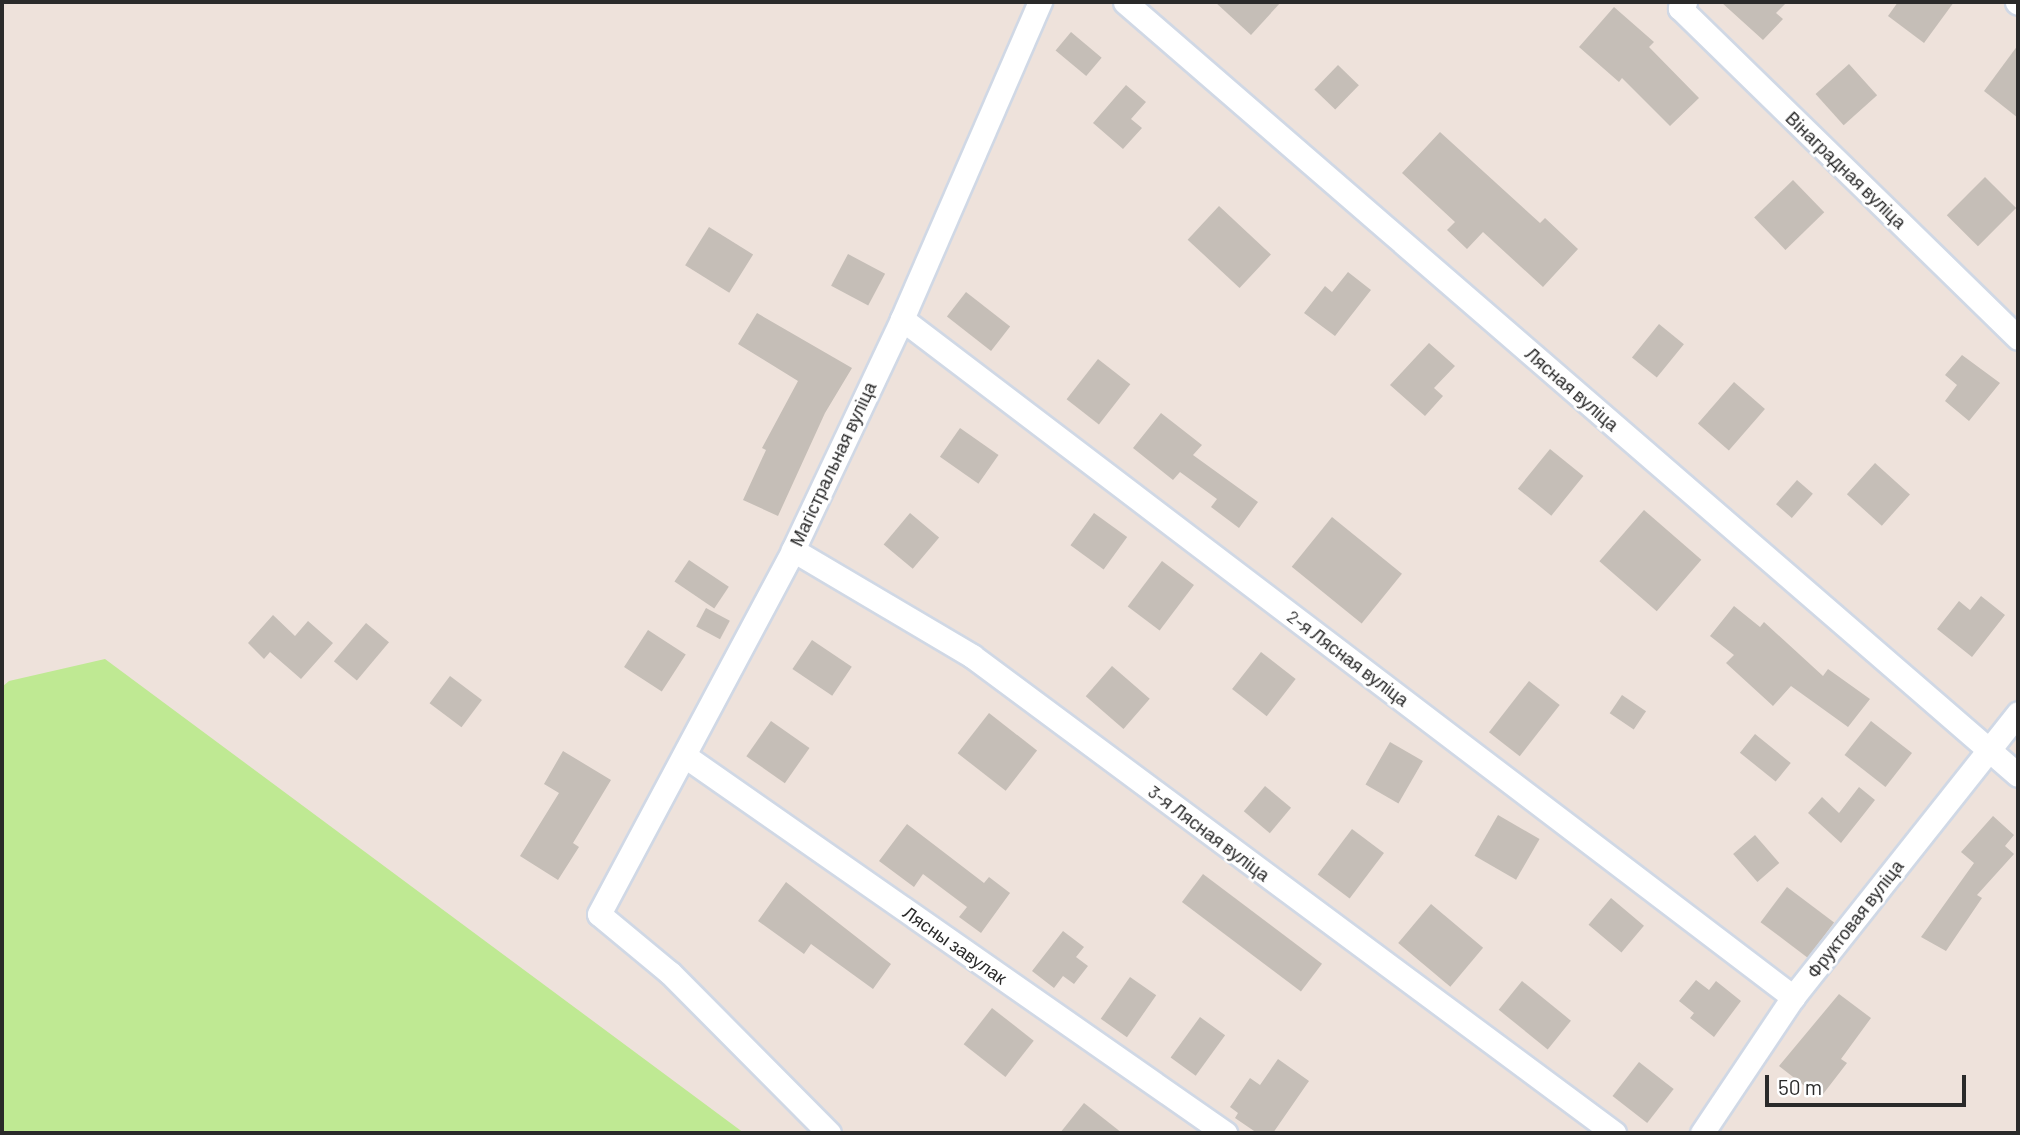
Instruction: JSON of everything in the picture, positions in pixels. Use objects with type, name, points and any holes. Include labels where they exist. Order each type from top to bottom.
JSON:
[{"type":"street","name":"Магістральная вуліца","points":[[829,1133],[670,973],[599,914],[793,550],[902,319],[1040,2]]},
{"type":"street","name":"Лясная вуліца","points":[[1125,2],[2018,775]]},
{"type":"street","name":"Вінаградная вуліца","points":[[1685,2],[1680,8],[2018,338]]},
{"type":"street","name":"2-я Лясная вуліца","points":[[902,319],[1793,997]]},
{"type":"street","name":"3-я Лясная вуліца","points":[[793,550],[972,656],[1614,1133]]},
{"type":"street","name":"Фруктовая вуліца","points":[[1702,1133],[1793,997],[2018,713]]},
{"type":"street","name":"Лясны завулак","points":[[685,756],[1225,1133]]},
{"type":"green space","points":[[105,659],[744,1133],[2,1133],[2,687],[9,681]]},
{"type":"building","points":[[1215,2],[1281,2],[1251,35]]},
{"type":"building","points":[[1721,2],[1787,2],[1776,13],[1783,19],[1763,40]]},
{"type":"building","points":[[1898,2],[1954,2],[1924,43],[1888,16]]},
{"type":"building","points":[[1614,7],[1654,42],[1649,47],[1699,98],[1670,126],[1622,78],[1619,82],[1579,47]]},
{"type":"building","points":[[1071,32],[1102,58],[1086,76],[1056,50]]},
{"type":"building","points":[[2018,45],[2018,118],[1984,91]]},
{"type":"building","points":[[1849,64],[1877,95],[1844,125],[1816,94]]},
{"type":"building","points":[[1338,65],[1359,85],[1335,110],[1314,89]]},
{"type":"building","points":[[1126,85],[1146,102],[1131,119],[1142,128],[1123,149],[1093,123]]},
{"type":"building","points":[[1440,132],[1540,223],[1545,218],[1578,249],[1543,287],[1483,232],[1467,249],[1447,230],[1455,222],[1402,173]]},
{"type":"building","points":[[1985,177],[2016,208],[1978,246],[1947,215]]},
{"type":"building","points":[[1793,180],[1824,212],[1785,250],[1754,218]]},
{"type":"building","points":[[1219,206],[1271,254],[1240,288],[1188,240]]},
{"type":"building","points":[[709,227],[753,255],[729,293],[685,265]]},
{"type":"building","points":[[848,254],[885,274],[868,306],[831,286]]},
{"type":"building","points":[[1348,272],[1371,290],[1335,336],[1304,313],[1325,286],[1332,292]]},
{"type":"building","points":[[966,292],[1010,326],[991,351],[947,316]]},
{"type":"building","points":[[757,313],[852,368],[825,413],[778,516],[743,500],[766,450],[762,448],[798,381],[738,344]]},
{"type":"building","points":[[1659,324],[1684,344],[1657,378],[1632,357]]},
{"type":"building","points":[[1429,343],[1455,366],[1434,388],[1443,396],[1425,416],[1390,385]]},
{"type":"building","points":[[1962,355],[2000,383],[1969,421],[1945,401],[1957,385],[1945,375]]},
{"type":"building","points":[[1098,359],[1130,384],[1099,424],[1067,399]]},
{"type":"building","points":[[1734,382],[1765,409],[1729,450],[1698,424]]},
{"type":"building","points":[[1161,413],[1202,445],[1193,455],[1258,502],[1239,528],[1211,507],[1217,499],[1180,472],[1173,480],[1133,448]]},
{"type":"building","points":[[960,428],[999,455],[978,484],[940,457]]},
{"type":"building","points":[[1550,449],[1583,476],[1551,516],[1518,489]]},
{"type":"building","points":[[1875,463],[1910,494],[1882,526],[1847,494]]},
{"type":"building","points":[[1797,480],[1813,494],[1792,518],[1776,504]]},
{"type":"building","points":[[1644,510],[1701,560],[1657,611],[1599,561]]},
{"type":"building","points":[[910,513],[939,537],[913,569],[884,544]]},
{"type":"building","points":[[1094,513],[1127,537],[1104,569],[1070,545]]},
{"type":"building","points":[[1332,517],[1402,574],[1362,623],[1292,567]]},
{"type":"building","points":[[689,560],[729,587],[714,608],[674,582]]},
{"type":"building","points":[[1162,561],[1194,585],[1160,631],[1128,607]]},
{"type":"building","points":[[1981,596],[2005,615],[1972,657],[1937,629],[1959,601],[1970,610]]},
{"type":"building","points":[[1734,606],[1760,627],[1764,622],[1823,676],[1828,669],[1870,699],[1848,727],[1791,686],[1773,706],[1726,663],[1734,655],[1710,636]]},
{"type":"building","points":[[706,608],[730,621],[720,639],[696,627]]},
{"type":"building","points":[[273,615],[295,636],[308,621],[333,643],[301,679],[270,652],[264,659],[248,643]]},
{"type":"building","points":[[366,623],[389,642],[357,681],[334,661]]},
{"type":"building","points":[[648,630],[686,655],[662,691],[624,667]]},
{"type":"building","points":[[812,640],[852,667],[832,696],[792,669]]},
{"type":"building","points":[[1261,652],[1296,679],[1267,716],[1232,689]]},
{"type":"building","points":[[1112,666],[1150,699],[1123,729],[1086,696]]},
{"type":"building","points":[[450,676],[482,700],[461,727],[430,703]]},
{"type":"building","points":[[1529,681],[1560,705],[1520,756],[1489,732]]},
{"type":"building","points":[[1622,695],[1646,711],[1634,729],[1610,713]]},
{"type":"building","points":[[989,713],[1037,751],[1006,791],[958,753]]},
{"type":"building","points":[[771,721],[810,748],[785,783],[746,756]]},
{"type":"building","points":[[1871,721],[1912,753],[1886,787],[1845,755]]},
{"type":"building","points":[[1755,734],[1791,763],[1776,782],[1740,753]]},
{"type":"building","points":[[1390,742],[1423,761],[1398,803],[1366,784]]},
{"type":"building","points":[[563,751],[611,780],[573,843],[579,847],[558,880],[520,856],[559,793],[544,784]]},
{"type":"building","points":[[1265,786],[1291,808],[1270,833],[1244,811]]},
{"type":"building","points":[[1859,787],[1875,800],[1841,843],[1808,813],[1822,797],[1839,813]]},
{"type":"building","points":[[1498,815],[1540,839],[1516,880],[1474,856]]},
{"type":"building","points":[[1993,816],[2014,835],[2005,846],[2014,854],[1977,895],[1982,898],[1946,951],[1921,937],[1974,863],[1961,852]]},
{"type":"building","points":[[907,824],[984,883],[989,877],[1010,893],[981,933],[959,917],[967,907],[923,874],[914,887],[879,861]]},
{"type":"building","points":[[1352,829],[1384,853],[1350,899],[1318,875]]},
{"type":"building","points":[[1755,835],[1779,863],[1757,882],[1733,854]]},
{"type":"building","points":[[1203,874],[1322,964],[1301,992],[1182,902]]},
{"type":"building","points":[[786,882],[891,964],[873,989],[811,944],[804,954],[758,921]]},
{"type":"building","points":[[1787,887],[1834,923],[1808,958],[1761,922]]},
{"type":"building","points":[[1611,898],[1644,926],[1621,952],[1589,925]]},
{"type":"building","points":[[1431,904],[1483,948],[1450,987],[1398,943]]},
{"type":"building","points":[[1063,931],[1084,947],[1076,957],[1088,966],[1074,984],[1063,976],[1054,988],[1032,971]]},
{"type":"building","points":[[1130,977],[1156,995],[1127,1037],[1101,1019]]},
{"type":"building","points":[[1696,980],[1709,990],[1716,981],[1741,1001],[1714,1037],[1690,1018],[1694,1013],[1679,1001]]},
{"type":"building","points":[[1522,981],[1571,1021],[1548,1049],[1499,1010]]},
{"type":"building","points":[[1839,994],[1871,1018],[1841,1059],[1847,1063],[1820,1098],[1779,1066]]},
{"type":"building","points":[[992,1008],[1034,1041],[1005,1077],[964,1044]]},
{"type":"building","points":[[1200,1017],[1225,1035],[1196,1076],[1171,1057]]},
{"type":"building","points":[[1278,1059],[1309,1081],[1273,1133],[1257,1133],[1235,1118],[1238,1113],[1230,1107],[1250,1078],[1260,1085]]},
{"type":"building","points":[[1639,1062],[1674,1089],[1647,1123],[1613,1096]]},
{"type":"building","points":[[1084,1103],[1122,1133],[1060,1133]]}]
